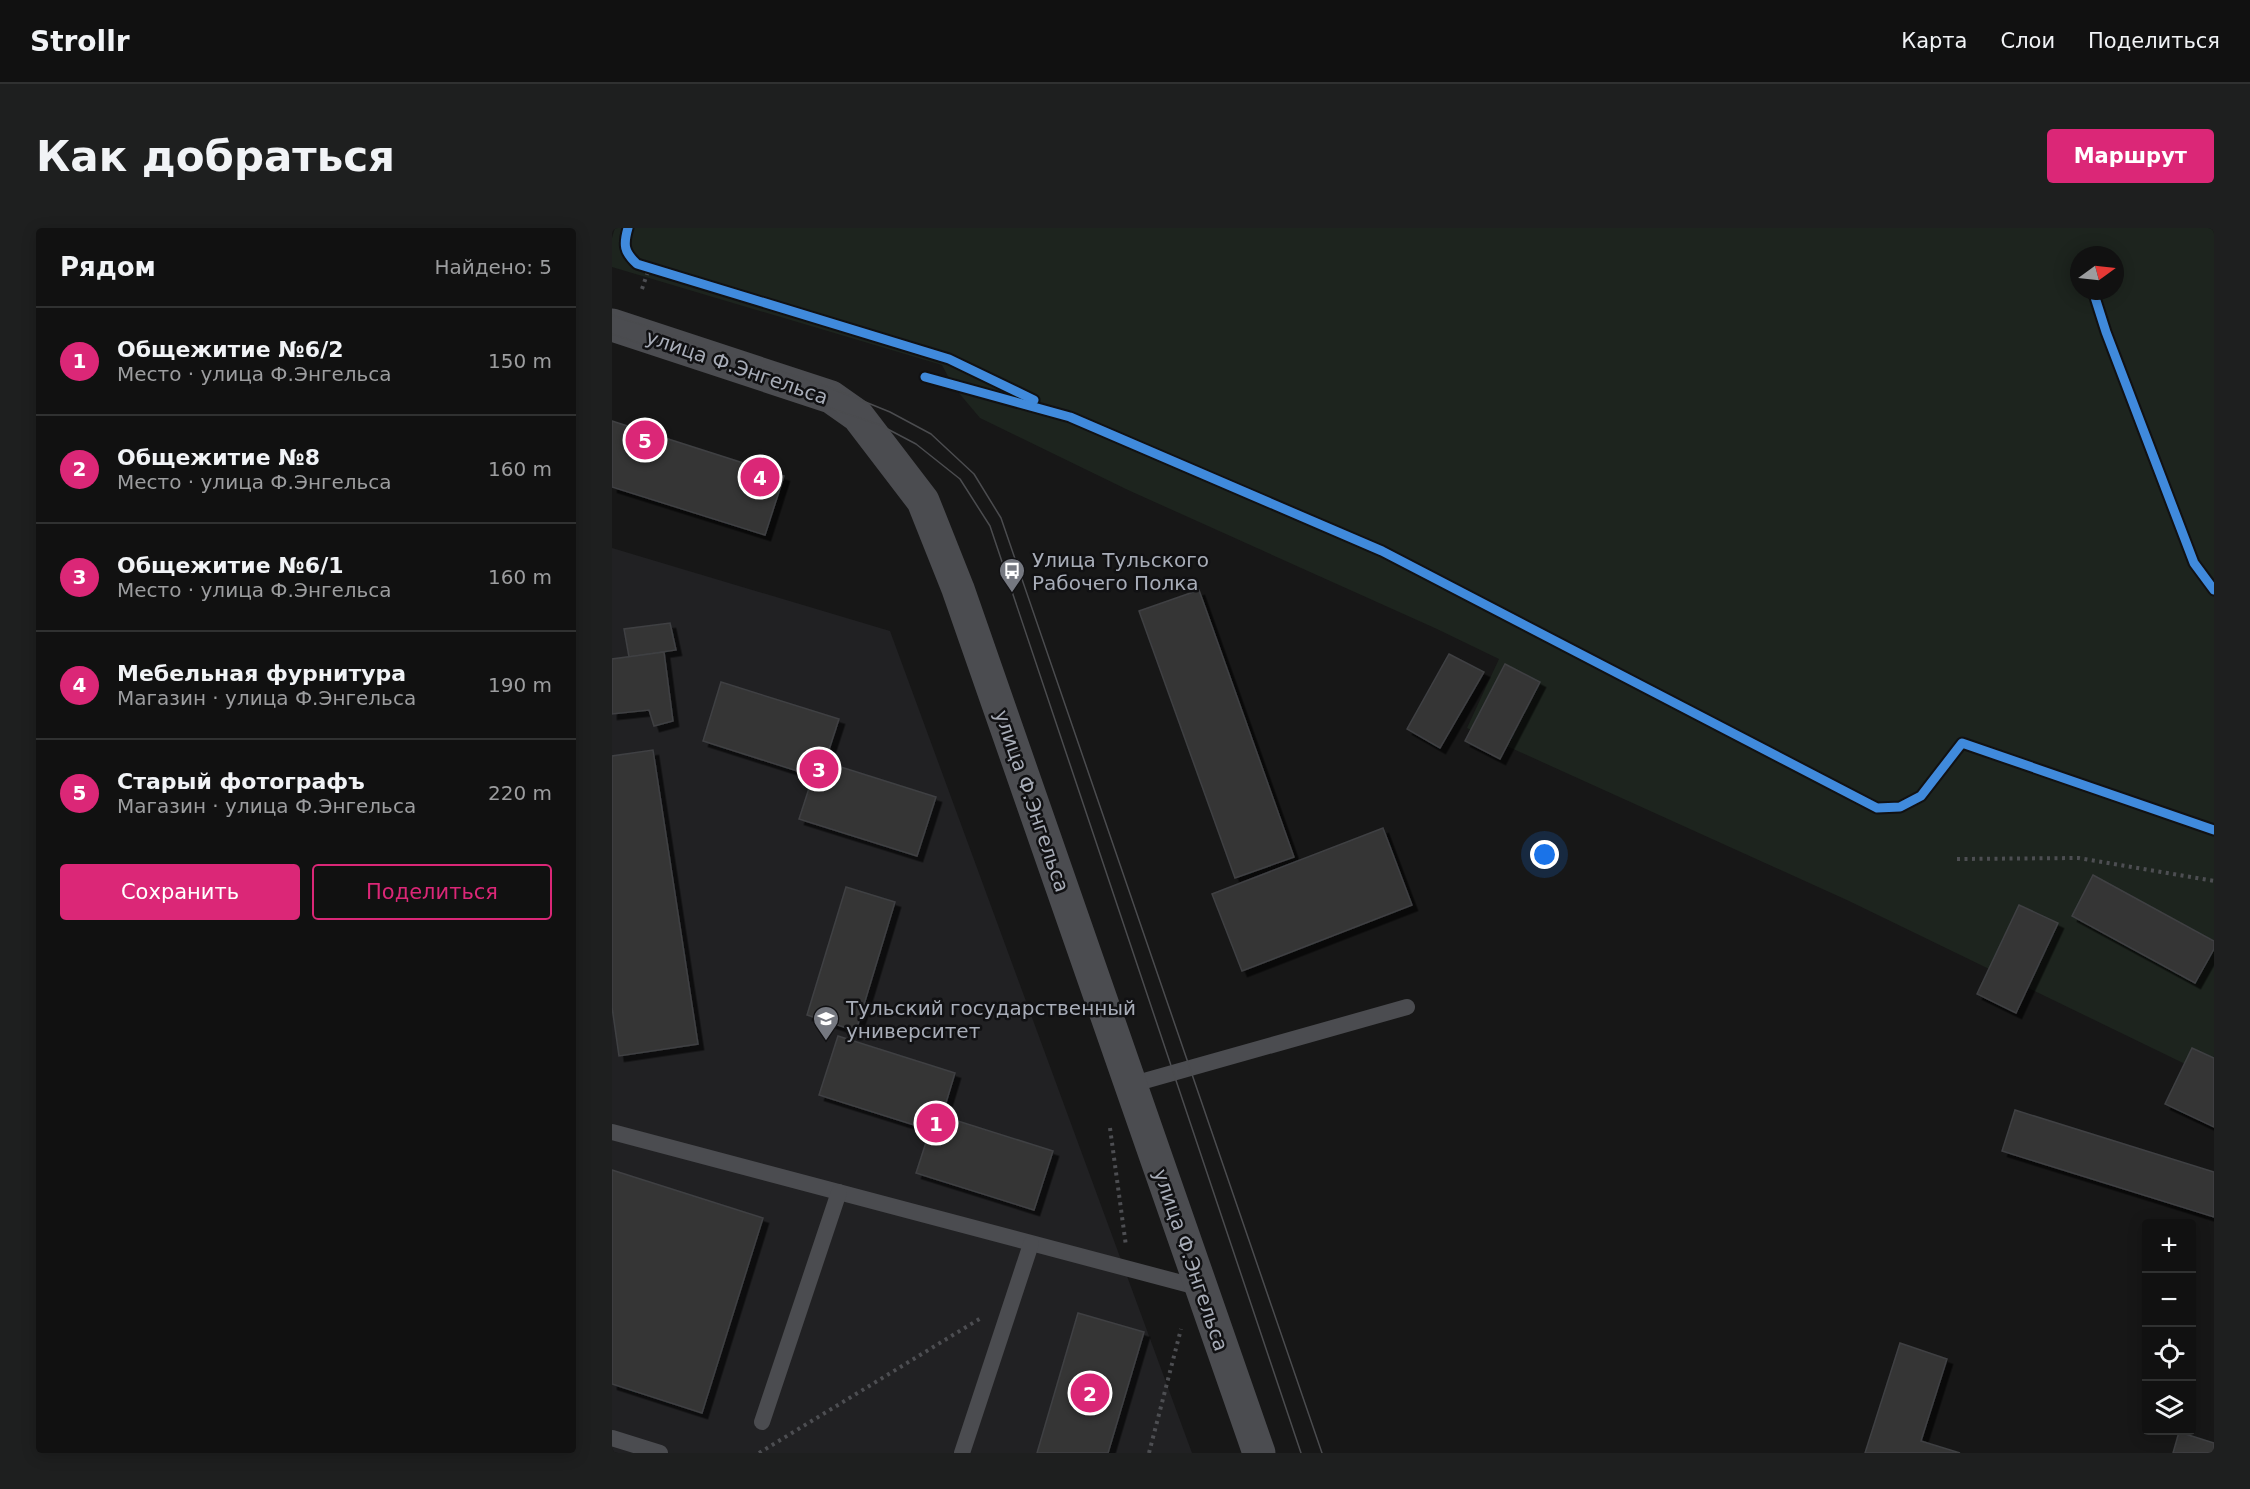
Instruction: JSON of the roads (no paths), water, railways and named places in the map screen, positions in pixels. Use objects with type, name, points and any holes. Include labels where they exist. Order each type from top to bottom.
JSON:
[{"type":"street","name":"улица Ф.Энгельса","points":[[612,325],[831,397],[858,416],[904,473],[923,501],[958,589],[1259,1453]]},
{"type":"lane","points":[[1130,1085],[1407,1007]]},
{"type":"lane","points":[[612,1132],[1201,1288]]},
{"type":"lane","points":[[762,1422],[839,1192]]},
{"type":"lane","points":[[962,1453],[1030,1244]]},
{"type":"lane","points":[[612,1438],[660,1453]]},
{"type":"tram line","points":[[612,315],[831,388],[890,412],[931,434],[974,474],[1001,518],[1322,1453]]},
{"type":"tram line","points":[[612,334],[880,425],[916,444],[960,479],[990,526],[1301,1453]]},
{"type":"place","name":"Старый фотографъ","points":[[645,440]]},
{"type":"place","name":"Мебельная фурнитура","points":[[760,477]]},
{"type":"place","name":"Улица Тульского Рабочего Полка","points":[[1012,594]]},
{"type":"place","name":"Общежитие №6/1","points":[[819,769]]},
{"type":"place","name":"Тульский государственный университет","points":[[826,1042]]},
{"type":"place","name":"Общежитие №6/2","points":[[936,1123]]},
{"type":"place","name":"Общежитие №8","points":[[1090,1393]]}]
